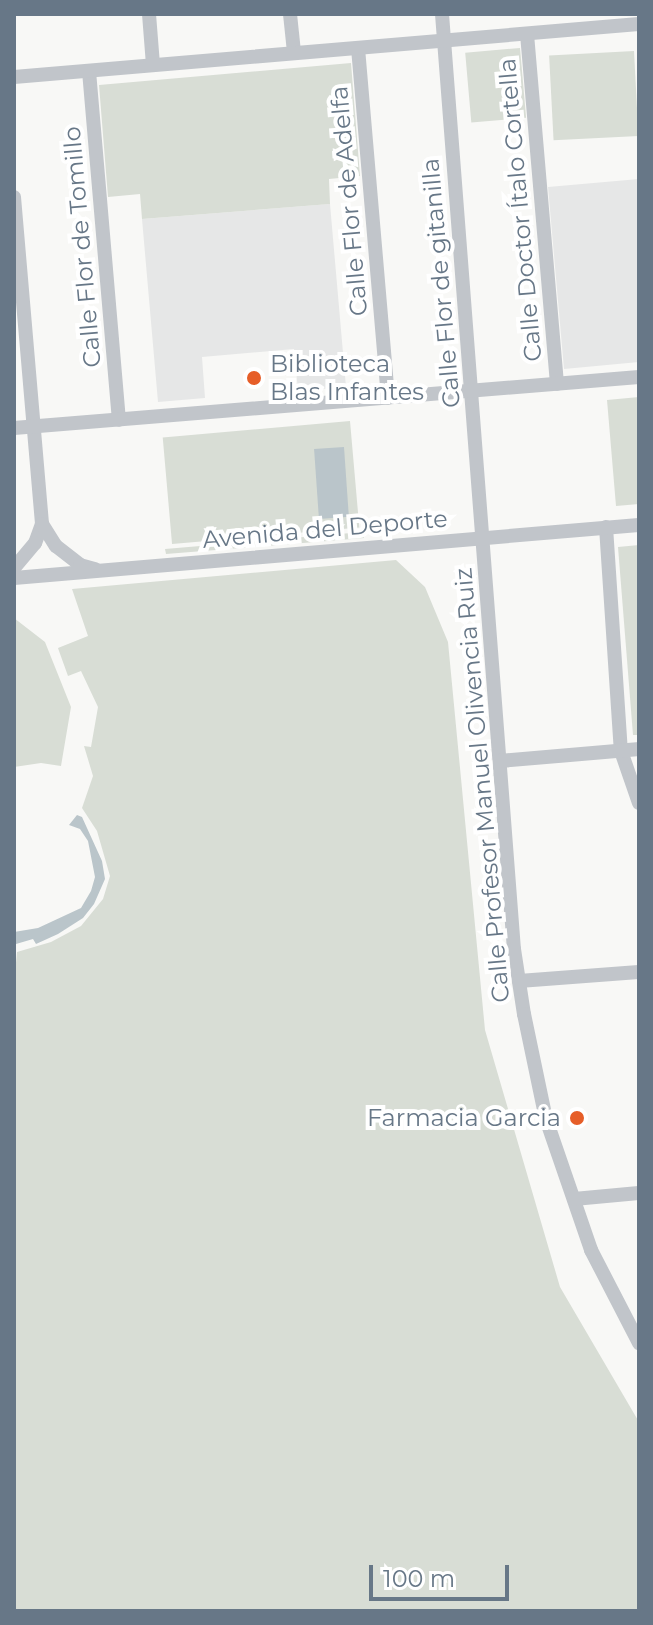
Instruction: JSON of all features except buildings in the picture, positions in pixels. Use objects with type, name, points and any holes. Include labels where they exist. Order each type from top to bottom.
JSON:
[{"type":"street","points":[[149,14],[153,65]]},
{"type":"street","points":[[290,14],[294,53]]},
{"type":"street","name":"Calle Flor de gitanilla","points":[[440,18],[483,538]]},
{"type":"street","points":[[14,77],[527,34],[590,21],[639,24]]},
{"type":"street","name":"Calle Doctor Ítalo Cortella","points":[[527,34],[557,384]]},
{"type":"street","name":"Calle Flor de Adelfa","points":[[358,48],[388,398]]},
{"type":"street","name":"Calle Flor de Tomillo","points":[[89,71],[119,420]]},
{"type":"street","points":[[14,197],[42,524],[35,543],[14,568]]},
{"type":"street","points":[[14,428],[639,377]]},
{"type":"street","points":[[42,524],[56,546],[80,565],[102,570]]},
{"type":"street","name":"Avenida del Deporte","points":[[14,578],[639,525]]},
{"type":"street","points":[[606,527],[621,751],[639,803]]},
{"type":"street","name":"Calle Profesor Manuel Olivencia Ruiz","points":[[483,538],[519,981],[546,1119],[591,1250],[639,1343]]},
{"type":"street","points":[[500,761],[639,749]]},
{"type":"street","points":[[519,981],[639,972]]},
{"type":"street","points":[[574,1199],[639,1193]]},
{"type":"shaded area","points":[[520,48],[526,118],[471,123],[465,53]]},
{"type":"shaded area","points":[[634,51],[638,136],[554,140],[549,55]]},
{"type":"shaded area","points":[[351,63],[360,176],[329,179],[330,204],[142,219],[140,194],[108,197],[99,85]]},
{"type":"shaded area","points":[[639,179],[639,362],[564,369],[548,187]]},
{"type":"shaded area","points":[[330,204],[346,387],[298,391],[294,349],[202,357],[205,398],[158,402],[142,219]]},
{"type":"shaded area","points":[[639,397],[639,504],[616,506],[607,400]]},
{"type":"shaded area","points":[[350,421],[359,528],[172,544],[163,437]]},
{"type":"shaded area","points":[[344,447],[349,517],[319,519],[314,449]]},
{"type":"shaded area","points":[[363,532],[364,538],[166,554],[165,549]]},
{"type":"shaded area","points":[[639,545],[639,735],[633,735],[618,547]]},
{"type":"shaded area","points":[[396,560],[425,587],[448,642],[485,1030],[560,1287],[639,1422],[639,1611],[14,1611],[14,984],[17,952],[51,942],[81,926],[103,899],[110,876],[97,831],[82,808],[93,776],[84,746],[91,747],[98,707],[81,671],[68,676],[58,648],[88,636],[72,589]]},
{"type":"shaded area","points":[[14,618],[45,642],[71,707],[61,766],[41,763],[14,767]]},
{"type":"shaded area","points":[[77,815],[82,817],[102,861],[105,879],[94,904],[83,918],[58,934],[36,944],[33,939],[16,944],[14,932],[38,928],[81,908],[91,891],[95,877],[88,841],[80,829],[69,825]]},
{"type":"place","name":"Biblioteca Blas Infantes","points":[[254,378]]},
{"type":"place","name":"Farmacia Garcia","points":[[577,1118]]}]
